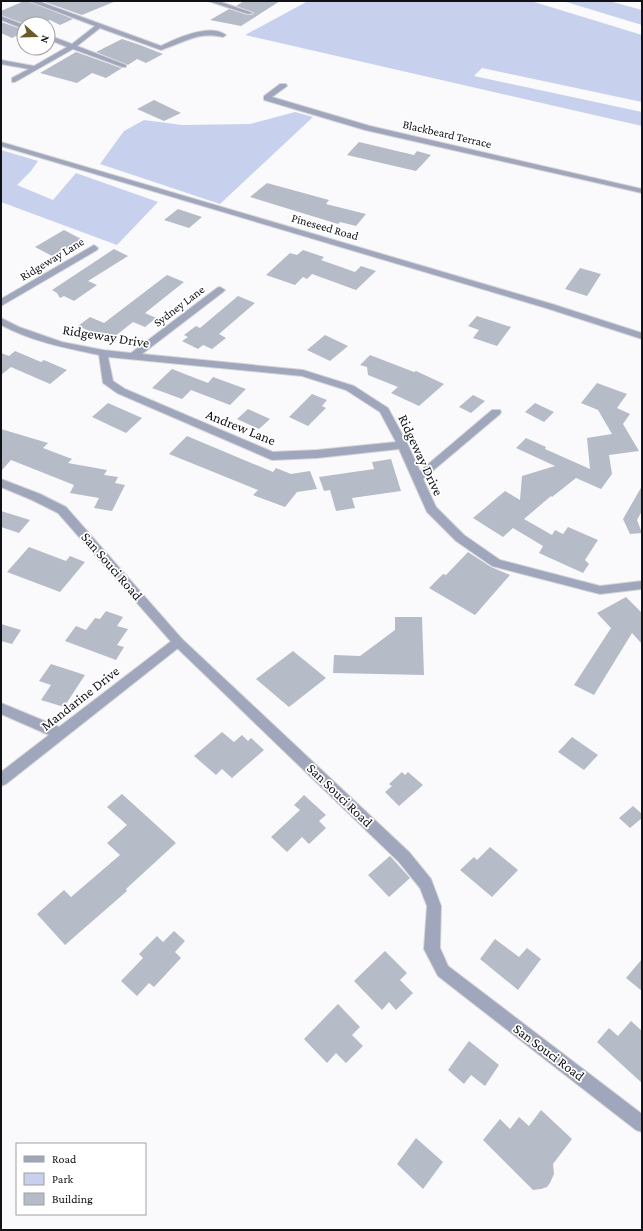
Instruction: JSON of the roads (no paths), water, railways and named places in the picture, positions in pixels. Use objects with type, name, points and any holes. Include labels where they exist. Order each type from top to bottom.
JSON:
[{"type":"street","points":[[32,1],[161,48],[196,34],[215,33],[223,35]]},
{"type":"street","points":[[211,1],[250,13]]},
{"type":"street","points":[[1,18],[16,24]]},
{"type":"street","points":[[15,80],[73,46],[99,26]]},
{"type":"street","points":[[56,40],[124,66]]},
{"type":"street","points":[[1,62],[35,68]]},
{"type":"street","name":"Blackbeard Terrace","points":[[283,86],[267,98],[368,128],[642,191]]},
{"type":"street","name":"Pineseed Road","points":[[1,144],[549,306],[642,336]]},
{"type":"street","name":"Ridgeway Lane","points":[[1,303],[94,248]]},
{"type":"street","name":"Sydney Lane","points":[[133,356],[220,290]]},
{"type":"street","name":"Ridgeway Drive","points":[[1,321],[16,329],[60,344],[103,353],[303,373],[350,388],[384,410],[403,445],[431,509],[460,538],[496,562],[550,578],[600,590],[642,585]]},
{"type":"street","name":"Andrew Lane","points":[[103,353],[108,383],[121,391],[272,456],[316,454],[403,445]]},
{"type":"street","points":[[417,479],[496,412]]},
{"type":"street","name":"San Souci Road","points":[[1,483],[36,497],[62,510],[178,642],[404,857],[426,884],[434,906],[432,949],[443,971],[642,1124]]},
{"type":"street","name":"Mandarine Drive","points":[[1,780],[178,642]]},
{"type":"street","points":[[1,708],[61,734]]}]
